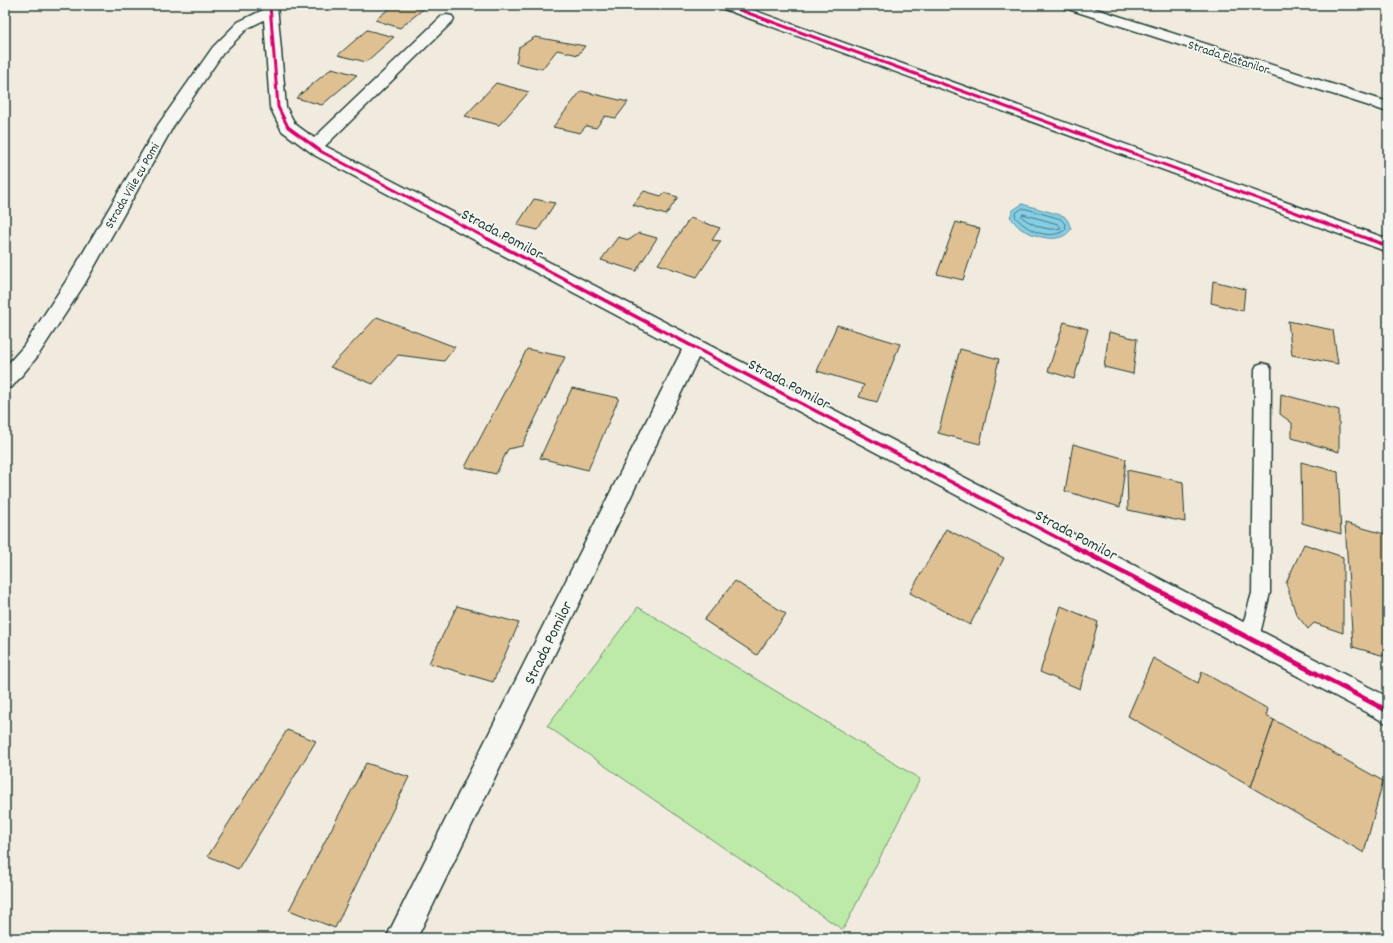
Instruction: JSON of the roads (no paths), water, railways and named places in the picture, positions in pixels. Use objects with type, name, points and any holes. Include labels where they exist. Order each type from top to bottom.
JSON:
[{"type":"street","points":[[726,5],[1388,246]]},
{"type":"street","name":"Strada Platanilor","points":[[1070,5],[1388,107]]},
{"type":"street","name":"Strada Pomilor","points":[[270,8],[278,107],[288,127],[315,147],[1388,711]]},
{"type":"street","name":"Strada Viile cu Pomi","points":[[5,381],[30,352],[77,280],[166,126],[218,50],[243,25],[270,8]]},
{"type":"street","points":[[315,147],[447,19]]},
{"type":"street","name":"Strada Pomilor","points":[[400,938],[694,346]]},
{"type":"lane","points":[[1249,638],[1261,594],[1263,369]]},
{"type":"water","points":[[1022,204],[1064,216],[1071,229],[1067,234],[1061,237],[1048,238],[1035,235],[1021,229],[1010,217],[1013,210]]}]
